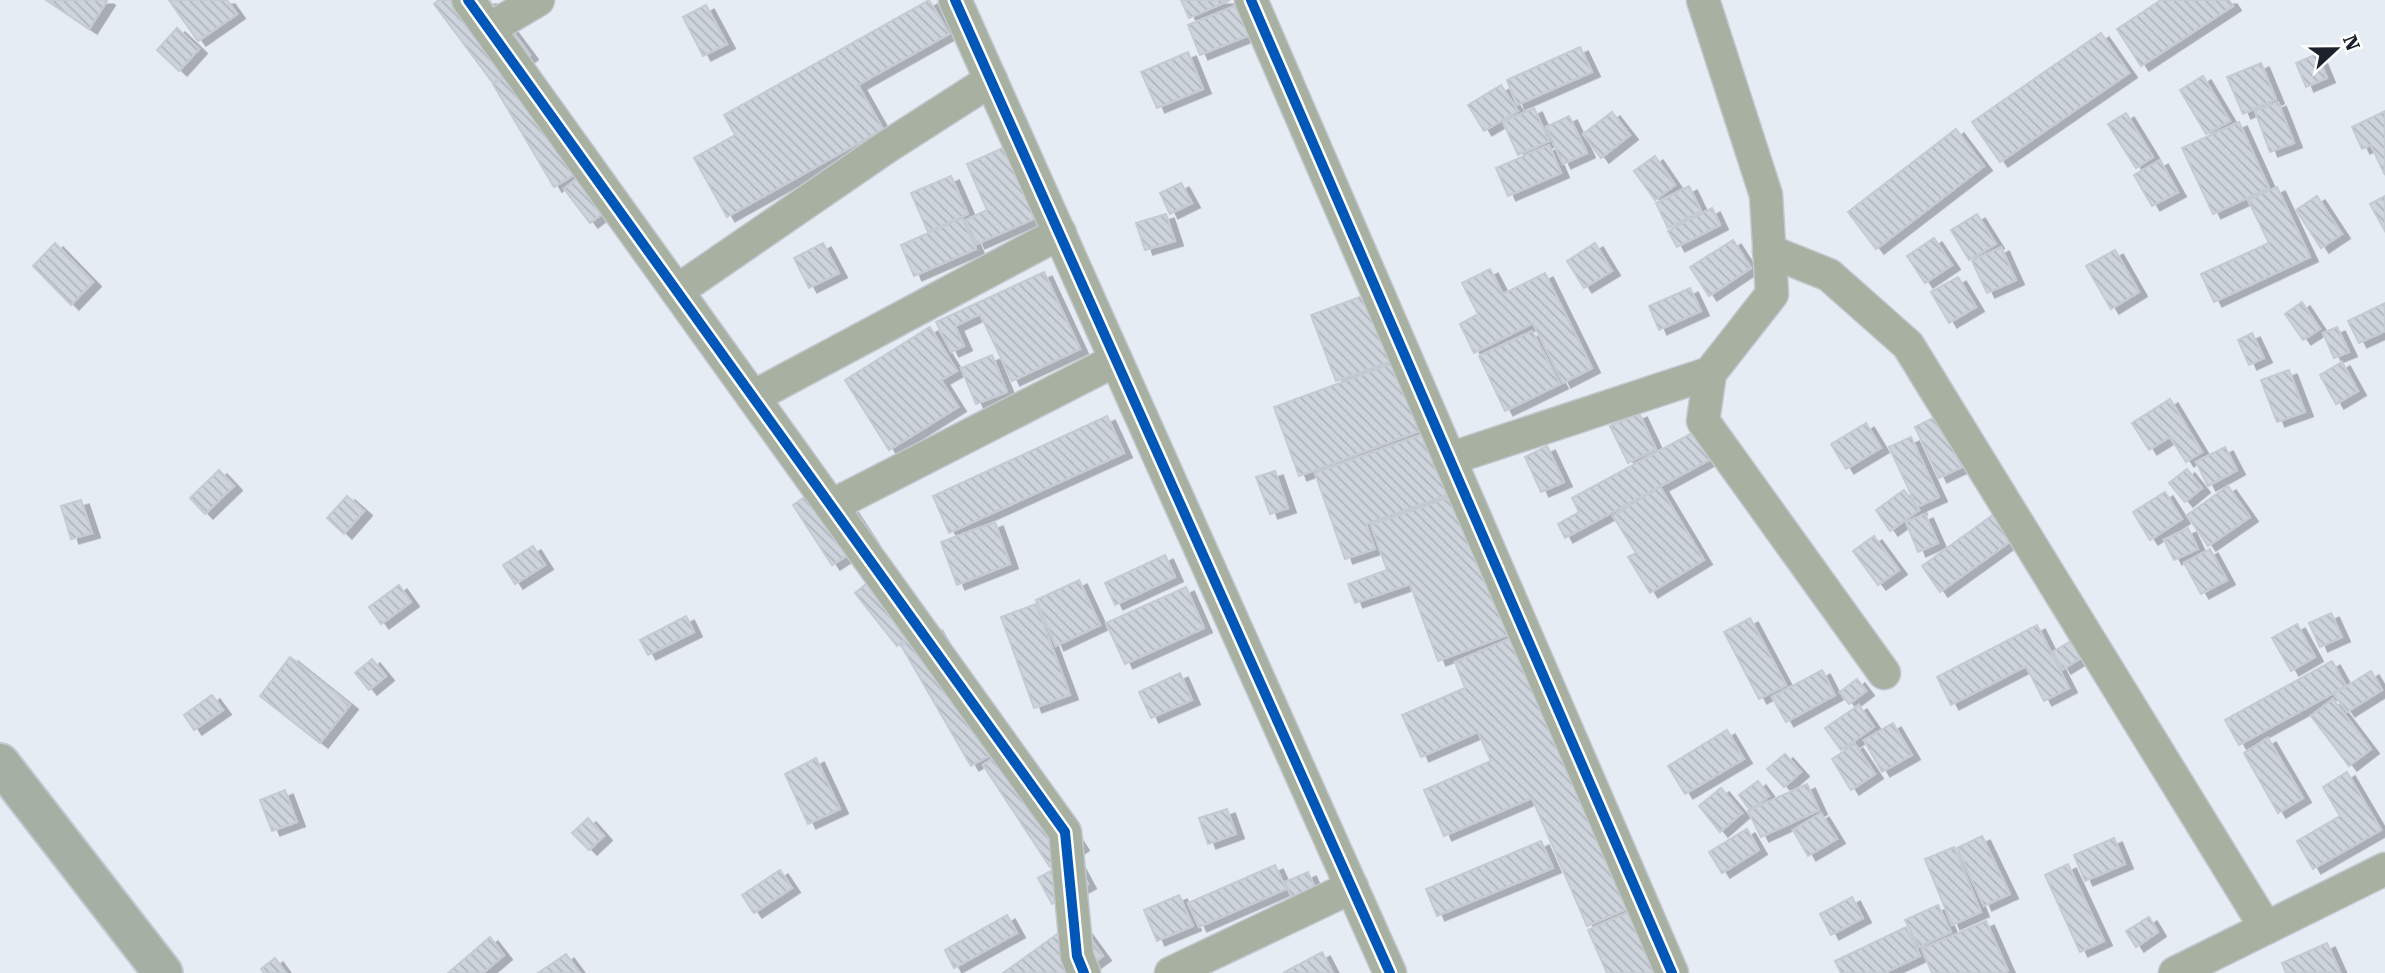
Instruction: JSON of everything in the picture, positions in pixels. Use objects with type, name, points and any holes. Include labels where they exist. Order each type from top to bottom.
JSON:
[{"type":"highway","points":[[0,763],[163,973]]},
{"type":"street","points":[[468,0],[1065,832],[1077,956],[1084,973]]},
{"type":"street","points":[[489,29],[538,0]]},
{"type":"street","points":[[955,0],[1391,973]]},
{"type":"street","points":[[1251,0],[1672,973]]},
{"type":"street","points":[[1703,0],[1766,195],[1772,294],[1710,373],[1703,421],[1884,673]]},
{"type":"street","points":[[677,291],[885,148],[991,80]]},
{"type":"street","points":[[753,397],[1060,233]]},
{"type":"street","points":[[1769,251],[1829,275],[1908,345],[2266,928]]},
{"type":"street","points":[[831,506],[1116,359]]},
{"type":"street","points":[[1450,459],[1710,373]]},
{"type":"street","points":[[2175,973],[2385,869]]},
{"type":"street","points":[[1171,973],[1352,887]]},
{"type":"building","points":[[46,0],[106,0],[107,1],[89,29]]},
{"type":"building","points":[[169,0],[227,0],[237,14],[198,41]]},
{"type":"building","points":[[439,0],[489,0],[530,55],[493,83],[434,4]]},
{"type":"building","points":[[929,0],[949,34],[858,85],[883,129],[727,217],[694,158],[735,135],[724,115]]},
{"type":"building","points":[[1181,0],[1230,0],[1189,18]]},
{"type":"building","points":[[2161,0],[2229,0],[2233,6],[2141,66],[2117,29]]},
{"type":"building","points":[[1247,1],[1260,31],[1200,55],[1188,25]]},
{"type":"building","points":[[706,5],[727,44],[703,56],[683,17]]},
{"type":"building","points":[[177,28],[199,49],[179,71],[157,50]]},
{"type":"building","points":[[2101,33],[2129,73],[2000,162],[1972,122]]},
{"type":"building","points":[[1580,47],[1592,72],[1517,105],[1507,80]]},
{"type":"building","points":[[1188,52],[1203,89],[1157,108],[1141,72]]},
{"type":"building","points":[[2317,54],[2327,78],[2306,87],[2296,63]]},
{"type":"building","points":[[2261,63],[2276,99],[2243,114],[2227,77]]},
{"type":"building","points":[[527,64],[588,166],[554,187],[493,84]]},
{"type":"building","points":[[2203,76],[2230,121],[2206,134],[2180,90]]},
{"type":"building","points":[[1501,85],[1518,111],[1484,131],[1468,105]]},
{"type":"building","points":[[2278,102],[2294,143],[2270,152],[2255,111]]},
{"type":"building","points":[[1534,108],[1549,141],[1518,155],[1503,122]]},
{"type":"building","points":[[2385,111],[2385,175],[2371,145],[2362,149],[2352,127]]},
{"type":"building","points":[[1612,112],[1630,135],[1601,158],[1583,134]]},
{"type":"building","points":[[2126,113],[2153,157],[2136,168],[2108,124]]},
{"type":"building","points":[[1569,116],[1587,153],[1563,164],[1546,127]]},
{"type":"building","points":[[2239,122],[2269,188],[2213,214],[2182,148]]},
{"type":"building","points":[[1956,129],[1984,166],[1876,249],[1848,212]]},
{"type":"building","points":[[1549,145],[1561,173],[1508,196],[1496,168]]},
{"type":"building","points":[[1007,146],[1038,217],[977,244],[966,220],[987,210],[967,164]]},
{"type":"building","points":[[1655,156],[1675,185],[1655,200],[1634,171]]},
{"type":"building","points":[[2160,160],[2178,192],[2152,206],[2134,175]]},
{"type":"building","points":[[590,168],[617,202],[590,223],[564,189]]},
{"type":"building","points":[[951,176],[968,214],[928,232],[911,193]]},
{"type":"building","points":[[1181,183],[1192,203],[1170,214],[1160,193]]},
{"type":"building","points":[[1689,186],[1701,211],[1668,228],[1656,203]]},
{"type":"building","points":[[2277,187],[2310,257],[2214,302],[2201,274],[2269,243],[2248,200]]},
{"type":"building","points":[[2317,196],[2342,234],[2321,248],[2296,210]]},
{"type":"building","points":[[2385,196],[2385,231],[2370,204]]},
{"type":"building","points":[[1712,208],[1720,225],[1677,247],[1668,231]]},
{"type":"building","points":[[1166,214],[1175,241],[1145,250],[1136,223]]},
{"type":"building","points":[[1977,214],[1996,244],[1969,260],[1951,230]]},
{"type":"building","points":[[962,218],[976,249],[914,276],[901,245]]},
{"type":"building","points":[[1934,238],[1952,265],[1925,283],[1907,256]]},
{"type":"building","points":[[1733,240],[1751,268],[1709,296],[1690,267]]},
{"type":"building","points":[[55,243],[93,282],[71,305],[33,266]]},
{"type":"building","points":[[823,243],[839,273],[809,288],[794,258]]},
{"type":"building","points":[[1595,243],[1612,271],[1584,288],[1567,261]]},
{"type":"building","points":[[2001,247],[2016,280],[1987,293],[1972,261]]},
{"type":"building","points":[[2115,250],[2139,292],[2111,309],[2086,266]]},
{"type":"building","points":[[1490,269],[1503,294],[1545,273],[1592,368],[1563,383],[1533,323],[1474,353],[1460,324],[1478,314],[1462,283]]},
{"type":"building","points":[[1044,272],[1080,349],[1012,381],[980,314],[955,326],[964,346],[951,352],[936,322]]},
{"type":"building","points":[[1958,277],[1976,307],[1949,323],[1931,292]]},
{"type":"building","points":[[1690,288],[1701,311],[1659,330],[1649,306]]},
{"type":"building","points":[[1376,291],[1401,358],[1336,381],[1311,315]]},
{"type":"building","points":[[2302,302],[2320,329],[2303,340],[2285,314]]},
{"type":"building","points":[[2385,303],[2385,331],[2359,343],[2348,321]]},
{"type":"building","points":[[930,327],[957,371],[941,380],[958,407],[889,450],[845,380]]},
{"type":"building","points":[[2337,327],[2349,352],[2334,358],[2323,333]]},
{"type":"building","points":[[1532,331],[1560,384],[1505,411],[1479,356]]},
{"type":"building","points":[[2252,333],[2264,358],[2249,365],[2238,340]]},
{"type":"building","points":[[992,355],[1007,392],[976,404],[961,368]]},
{"type":"building","points":[[1408,358],[1433,426],[1299,476],[1274,407]]},
{"type":"building","points":[[2342,362],[2358,391],[2336,404],[2320,375]]},
{"type":"building","points":[[2289,370],[2305,412],[2277,422],[2261,380]]},
{"type":"building","points":[[2170,399],[2202,452],[2186,462],[2170,437],[2149,450],[2132,423]]},
{"type":"building","points":[[1639,413],[1656,449],[1628,463],[1610,426]]},
{"type":"building","points":[[1107,416],[1124,453],[949,533],[933,496]]},
{"type":"building","points":[[1937,416],[1962,467],[1939,478],[1915,427]]},
{"type":"building","points":[[1866,423],[1881,448],[1846,469],[1831,444]]},
{"type":"building","points":[[1703,427],[1718,455],[1565,538],[1558,524],[1579,512],[1572,498]]},
{"type":"building","points":[[1440,428],[1461,490],[1366,524],[1375,549],[1345,559],[1315,473]]},
{"type":"building","points":[[1911,437],[1939,497],[1917,507],[1889,447]]},
{"type":"building","points":[[1547,446],[1564,482],[1541,492],[1525,457]]},
{"type":"building","points":[[2225,447],[2237,470],[2208,486],[2196,462]]},
{"type":"building","points":[[2187,469],[2202,488],[2185,502],[2169,483]]},
{"type":"building","points":[[219,470],[234,486],[205,514],[190,498]]},
{"type":"building","points":[[1275,471],[1288,508],[1270,514],[1256,477]]},
{"type":"building","points":[[831,479],[871,540],[832,565],[793,505]]},
{"type":"building","points":[[2228,486],[2250,517],[2208,546],[2187,515]]},
{"type":"building","points":[[1660,487],[1704,560],[1650,593],[1628,557],[1636,553],[1613,516]]},
{"type":"building","points":[[1470,490],[1521,630],[1438,661],[1410,584],[1355,603],[1348,584],[1387,570],[1371,525]]},
{"type":"building","points":[[1904,490],[1919,510],[1890,531],[1876,510]]},
{"type":"building","points":[[2165,492],[2182,519],[2150,540],[2133,512]]},
{"type":"building","points":[[347,496],[364,511],[344,534],[327,518]]},
{"type":"building","points":[[81,500],[92,533],[71,539],[61,506]]},
{"type":"building","points":[[1997,512],[2015,538],[1940,592],[1922,566]]},
{"type":"building","points":[[1925,514],[1938,543],[1918,552],[1906,522]]},
{"type":"building","points":[[995,522],[1010,564],[957,585],[941,542]]},
{"type":"building","points":[[2188,528],[2198,549],[2174,560],[2164,540]]},
{"type":"building","points":[[1874,536],[1899,570],[1878,585],[1853,551]]},
{"type":"building","points":[[533,546],[545,565],[515,584],[503,565]]},
{"type":"building","points":[[2210,549],[2227,580],[2201,594],[2184,563]]},
{"type":"building","points":[[1165,555],[1175,577],[1115,605],[1105,583]]},
{"type":"building","points":[[886,568],[928,620],[897,646],[855,593]]},
{"type":"building","points":[[1079,580],[1100,625],[1056,646],[1036,600]]},
{"type":"building","points":[[399,585],[411,602],[381,624],[369,607]]},
{"type":"building","points":[[1186,587],[1204,628],[1125,664],[1106,623]]},
{"type":"building","points":[[1036,604],[1070,695],[1034,708],[1001,617]]},
{"type":"building","points":[[2331,613],[2342,637],[2320,647],[2309,623]]},
{"type":"building","points":[[686,616],[694,632],[648,655],[640,640]]},
{"type":"building","points":[[1750,618],[1786,685],[1759,699],[1724,632]]},
{"type":"building","points":[[2297,624],[2315,657],[2291,671],[2272,638]]},
{"type":"building","points":[[2037,625],[2069,688],[2044,701],[2026,666],[1951,705],[1937,677]]},
{"type":"building","points":[[934,626],[1004,747],[971,766],[901,645]]},
{"type":"building","points":[[1528,631],[1645,901],[1587,926],[1532,798],[1444,836],[1424,790],[1491,761],[1478,732],[1421,757],[1402,715],[1465,688],[1455,662]]},
{"type":"building","points":[[2080,635],[2091,652],[2063,669],[2053,652]]},
{"type":"building","points":[[290,657],[350,705],[320,743],[260,696]]},
{"type":"building","points":[[372,659],[386,676],[369,690],[355,673]]},
{"type":"building","points":[[2332,661],[2346,686],[2239,745],[2225,720]]},
{"type":"building","points":[[1822,670],[1835,695],[1786,722],[1772,697]]},
{"type":"building","points":[[2371,671],[2382,690],[2347,712],[2334,694]]},
{"type":"building","points":[[1180,673],[1192,700],[1151,718],[1139,692]]},
{"type":"building","points":[[1857,679],[1866,691],[1849,704],[1840,692]]},
{"type":"building","points":[[212,695],[223,710],[194,730],[184,715]]},
{"type":"building","points":[[2333,699],[2371,749],[2349,766],[2311,716]]},
{"type":"building","points":[[1859,705],[1874,727],[1841,750],[1825,728]]},
{"type":"building","points":[[1893,723],[1912,755],[1882,772],[1864,740]]},
{"type":"building","points":[[1727,730],[1744,759],[1685,794],[1668,766]]},
{"type":"building","points":[[2268,738],[2303,798],[2278,813],[2244,753]]},
{"type":"building","points":[[1015,744],[1081,846],[1050,867],[983,765]]},
{"type":"building","points":[[1855,744],[1875,774],[1851,790],[1832,759]]},
{"type":"building","points":[[1785,754],[1801,772],[1784,787],[1767,769]]},
{"type":"building","points":[[816,758],[840,809],[808,824],[785,774]]},
{"type":"building","points":[[2347,772],[2381,830],[2313,869],[2297,841],[2340,816],[2323,787]]},
{"type":"building","points":[[1758,781],[1769,796],[1750,810],[1739,795]]},
{"type":"building","points":[[1807,784],[1819,810],[1761,837],[1748,811]]},
{"type":"building","points":[[1721,788],[1742,813],[1720,832],[1699,806]]},
{"type":"building","points":[[285,790],[297,822],[272,831],[260,800]]},
{"type":"building","points":[[1227,809],[1236,834],[1208,844],[1199,818]]},
{"type":"building","points":[[1821,813],[1837,839],[1808,856],[1793,830]]},
{"type":"building","points":[[588,818],[604,836],[589,850],[572,833]]},
{"type":"building","points":[[1747,829],[1759,850],[1722,873],[1709,852]]},
{"type":"building","points":[[1982,836],[2010,894],[1984,906],[1957,848]]},
{"type":"building","points":[[2114,838],[2125,864],[2085,881],[2074,855]]},
{"type":"building","points":[[1541,841],[1553,868],[1437,916],[1426,889]]},
{"type":"building","points":[[1954,847],[1981,912],[1952,925],[1925,859]]},
{"type":"building","points":[[1074,858],[1088,884],[1052,904],[1038,878]]},
{"type":"building","points":[[2068,864],[2104,941],[2080,952],[2045,875]]},
{"type":"building","points":[[1275,865],[1286,889],[1199,927],[1188,903]]},
{"type":"building","points":[[780,870],[792,888],[754,913],[742,895]]},
{"type":"building","points":[[1308,872],[1319,897],[1296,907],[1285,882]]},
{"type":"building","points":[[1179,895],[1193,926],[1157,941],[1144,910]]},
{"type":"building","points":[[1852,897],[1863,918],[1831,935],[1820,914]]},
{"type":"building","points":[[1647,904],[1676,973],[1607,973],[1588,930]]},
{"type":"building","points":[[1938,905],[1951,932],[1919,947],[1905,920]]},
{"type":"building","points":[[1007,915],[1017,933],[954,968],[945,950]]},
{"type":"building","points":[[2149,917],[2158,932],[2136,947],[2126,931]]},
{"type":"building","points":[[1077,920],[1103,956],[1080,973],[1003,973]]},
{"type":"building","points":[[1986,921],[2008,971],[1932,973],[1922,949]]},
{"type":"building","points":[[1906,927],[1920,956],[1884,973],[1841,973],[1835,961]]},
{"type":"building","points":[[490,937],[504,955],[483,973],[448,973]]},
{"type":"building","points":[[2327,943],[2340,972],[2286,973],[2282,963]]},
{"type":"building","points":[[1322,952],[1333,973],[1283,973]]},
{"type":"building","points":[[566,954],[580,973],[538,973]]},
{"type":"building","points":[[275,958],[286,973],[264,973],[261,969]]},
{"type":"cycle path","points":[[468,0],[1065,832],[1077,956],[1084,973]]},
{"type":"cycle path","points":[[955,0],[1390,973]]},
{"type":"cycle path","points":[[1251,0],[1672,973]]}]
